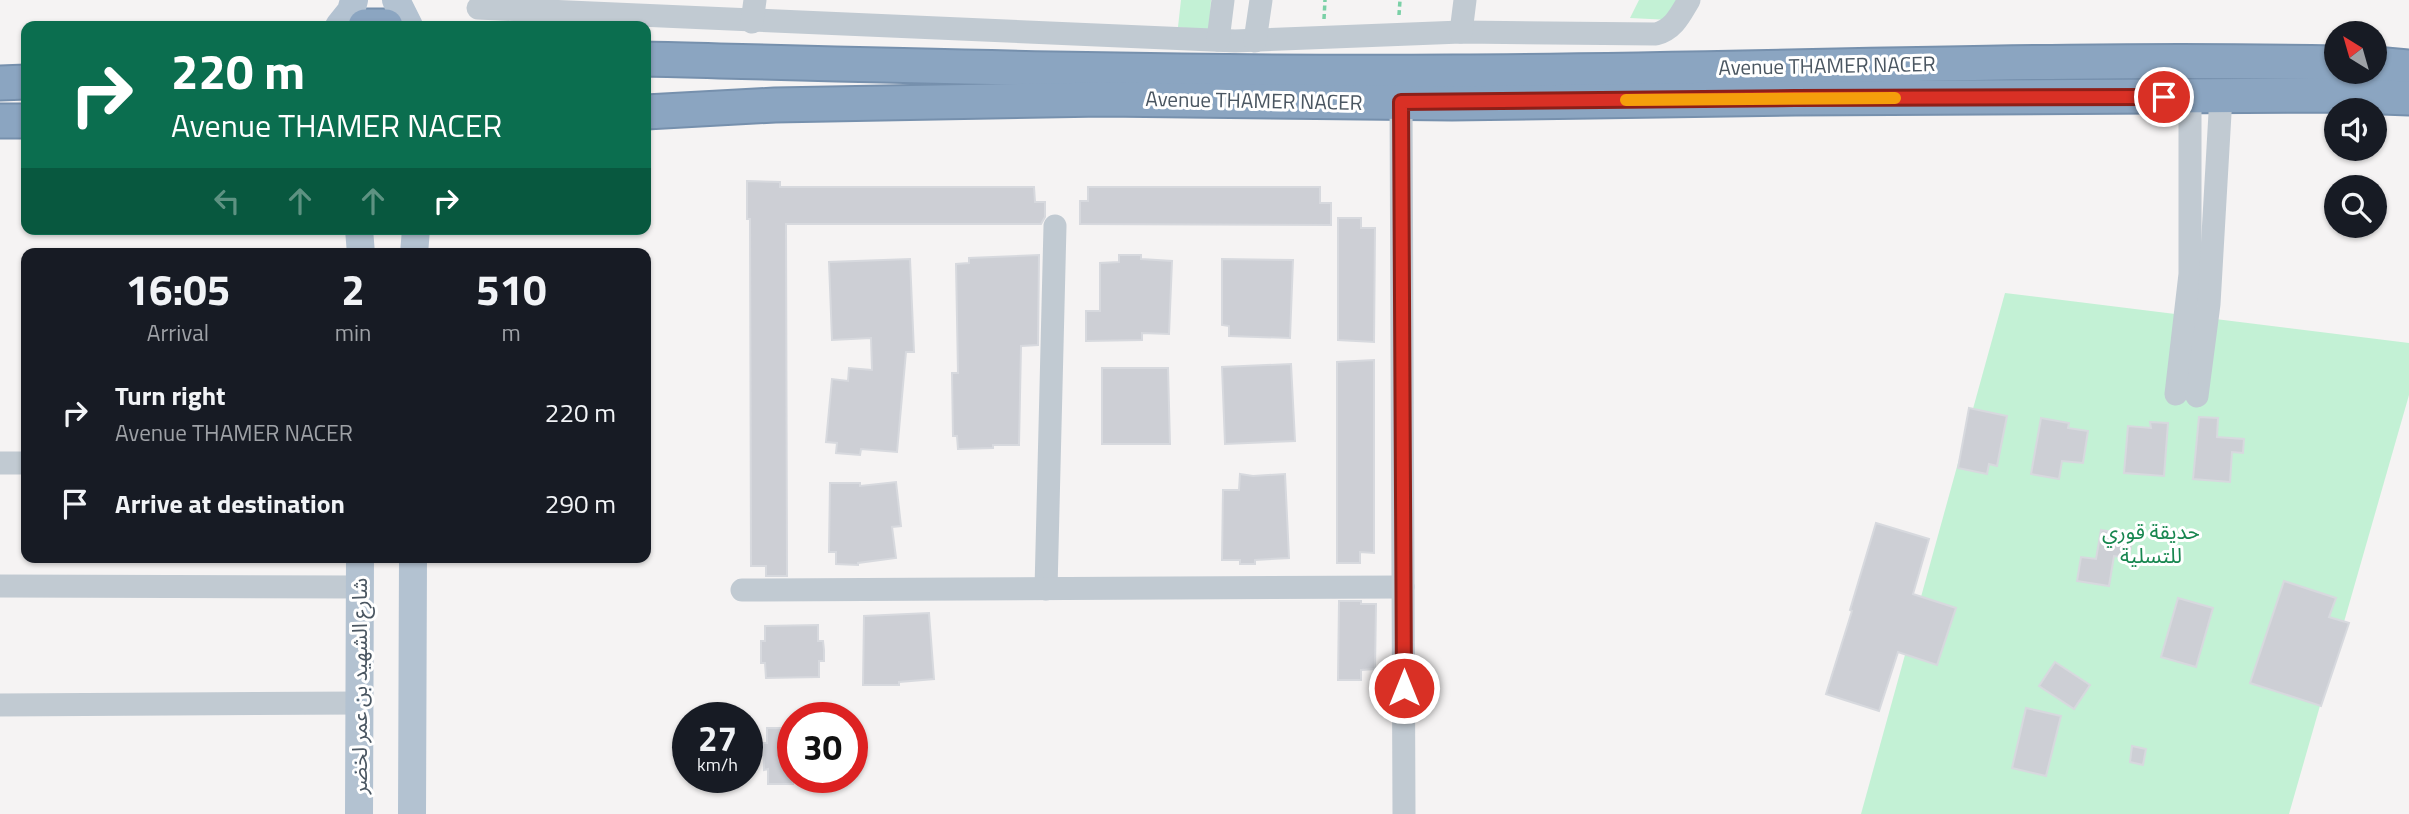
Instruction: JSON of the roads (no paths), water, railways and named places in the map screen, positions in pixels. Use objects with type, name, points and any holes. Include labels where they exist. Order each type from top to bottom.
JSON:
[{"type":"highway","name":"Avenue THAMER NACER","points":[[651,59],[975,68],[1453,72],[2201,61],[2324,64]]},
{"type":"highway","points":[[2387,65],[2409,67]]},
{"type":"highway","points":[[0,83],[21,82]]},
{"type":"highway","name":"Avenue THAMER NACER","points":[[651,112],[775,104],[1065,99],[1401,102],[2363,95],[2409,98]]},
{"type":"highway","points":[[0,121],[21,121]]},
{"type":"main road","points":[[343,21],[351,11],[354,0]]},
{"type":"main road","points":[[396,0],[406,21]]},
{"type":"main road","name":"شارع الشهيد بن عمر لخضر","points":[[359,814],[360,563]]},
{"type":"main road","points":[[412,814],[413,563]]},
{"type":"street","points":[[1218,40],[1223,0]]},
{"type":"street","points":[[1255,40],[1261,0]]},
{"type":"street","points":[[1461,32],[1465,0]]},
{"type":"street","points":[[478,12],[643,8],[754,11],[1218,40],[1255,40],[1461,32],[1656,34],[1673,25],[1689,0]]},
{"type":"street","points":[[2206,97],[2209,304],[2187,395],[2190,274],[2206,97]]},
{"type":"street","points":[[1401,102],[1404,814]]},
{"type":"street","points":[[1046,589],[1055,226]]},
{"type":"street","points":[[0,463],[21,463]]},
{"type":"street","points":[[0,586],[360,587]]},
{"type":"street","points":[[742,590],[1403,587]]},
{"type":"street","points":[[0,705],[360,703]]},
{"type":"park label","name":"حديقة قوري للتسلية","points":[[2151,544]]}]
